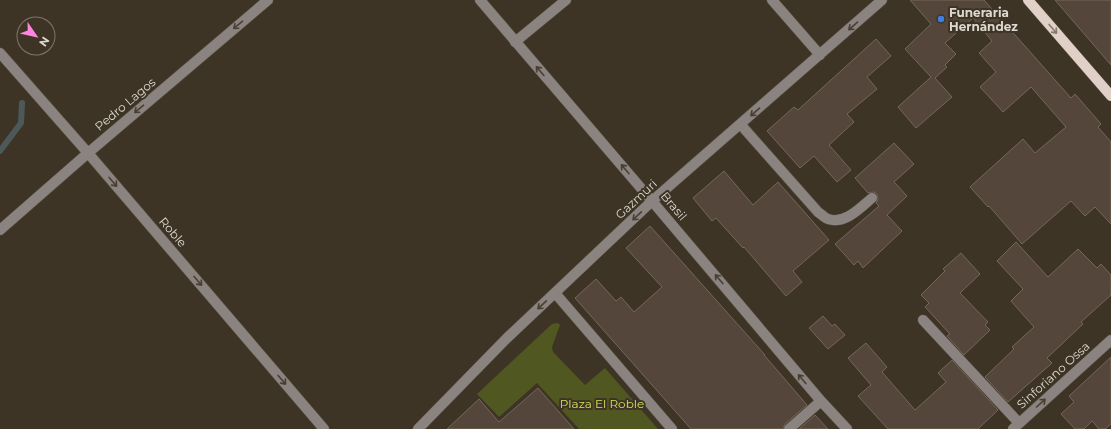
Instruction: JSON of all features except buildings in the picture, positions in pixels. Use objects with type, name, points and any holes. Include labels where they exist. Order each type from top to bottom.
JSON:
[{"type":"main road","points":[[1028,0],[1111,96]]},
{"type":"street","name":"Pedro Lagos","points":[[0,230],[268,0]]},
{"type":"street","name":"Brasil","points":[[480,0],[514,42],[652,201],[821,401],[847,429]]},
{"type":"street","points":[[514,42],[566,0]]},
{"type":"street","points":[[772,0],[820,55]]},
{"type":"street","name":"Gazmuri","points":[[418,429],[507,338],[652,201],[882,0]]},
{"type":"street","name":"Roble","points":[[0,53],[88,153],[324,429]]},
{"type":"street","points":[[740,124],[818,212],[828,219],[840,220],[853,213],[872,198]]},
{"type":"street","points":[[555,293],[672,429]]},
{"type":"street","points":[[923,320],[1016,426]]},
{"type":"street","name":"Sinforiano Ossa","points":[[1016,426],[1111,340]]},
{"type":"street","points":[[789,429],[821,401]]},
{"type":"green space","name":"Plaza El Roble","points":[[558,323],[560,325],[552,347],[553,352],[585,385],[605,368],[658,429],[579,429],[537,383],[499,417],[477,394],[552,324]]},
{"type":"waterway","points":[[0,151],[21,123],[22,103]]},
{"type":"place","name":"Funeraria Hernández","points":[[941,19]]}]
